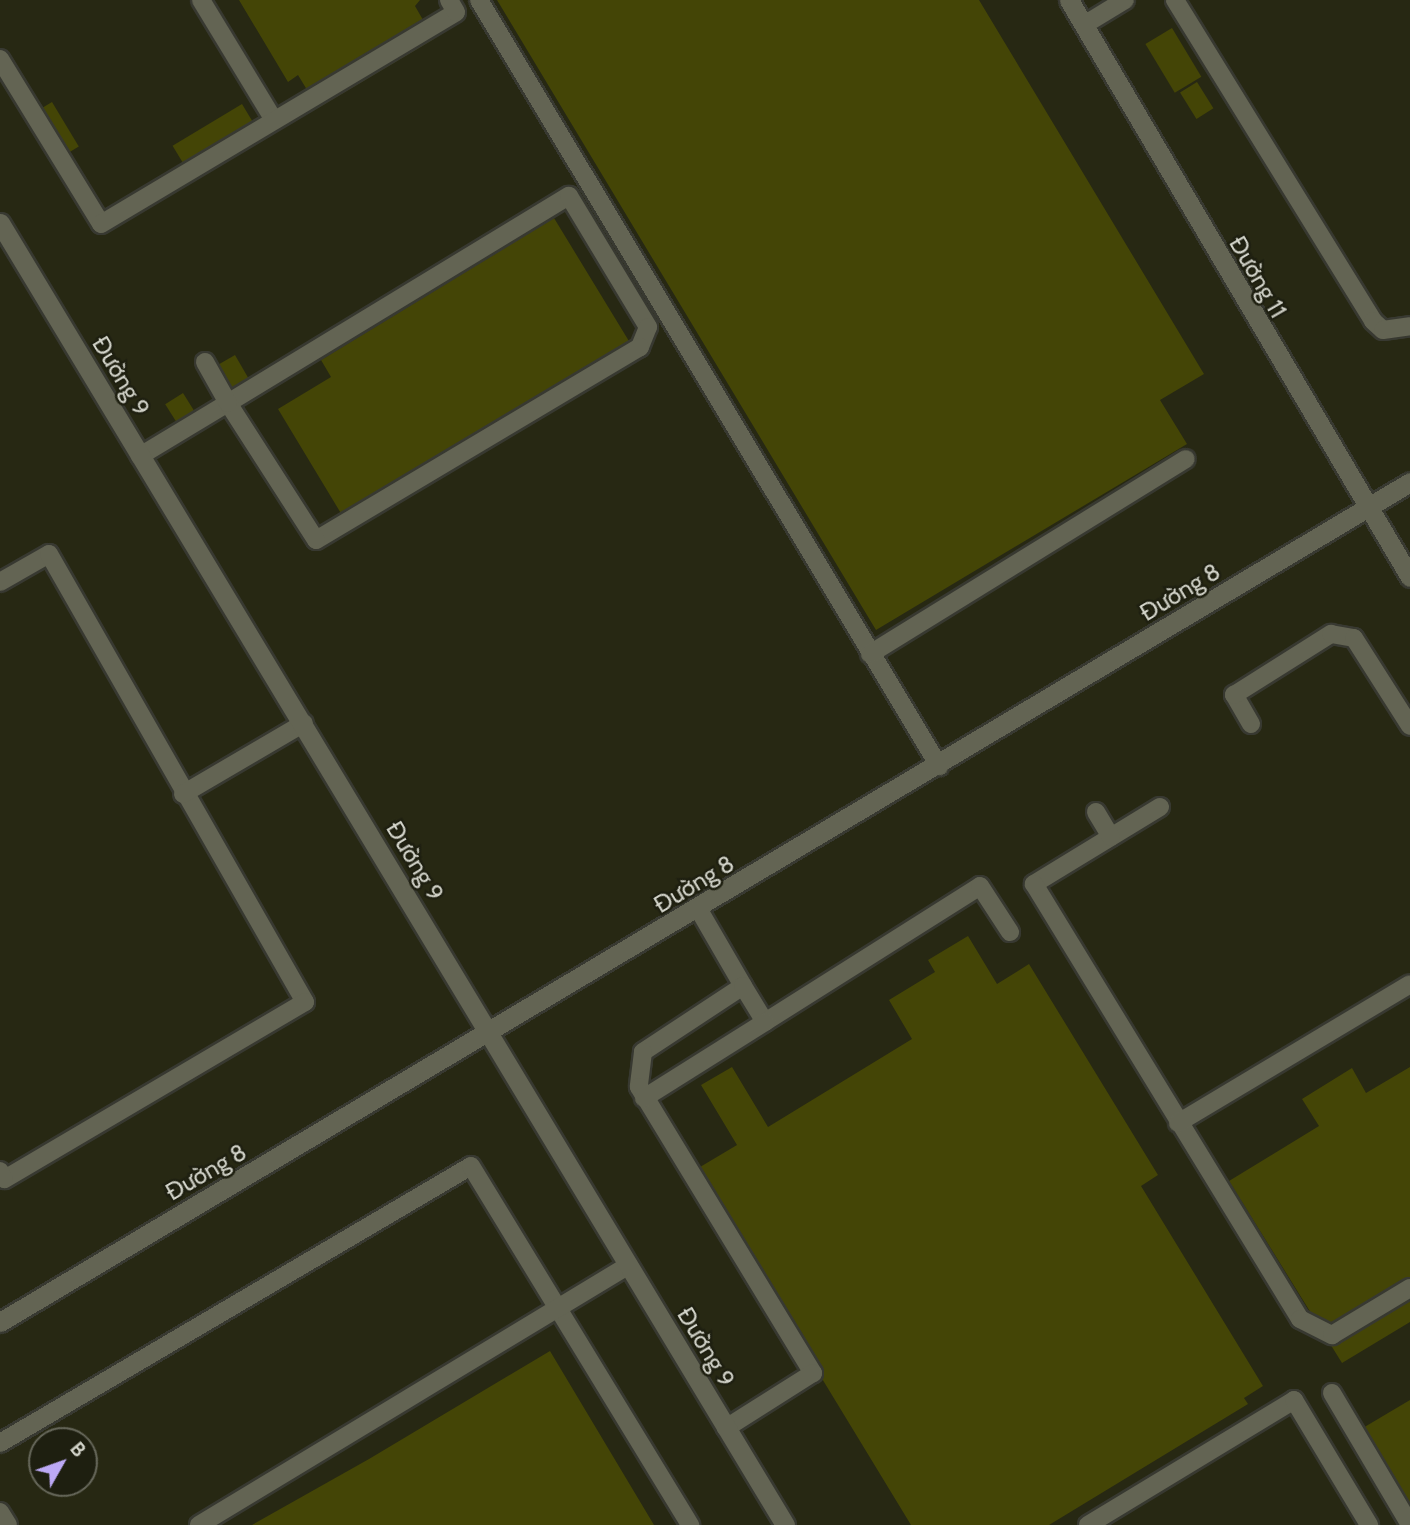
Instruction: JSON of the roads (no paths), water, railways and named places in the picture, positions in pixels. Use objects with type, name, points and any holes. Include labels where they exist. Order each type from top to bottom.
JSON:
[{"type":"street","name":"Đường 11","points":[[1069,0],[1410,577]]},
{"type":"street","name":"Đường 9","points":[[0,223],[304,723],[785,1525]]},
{"type":"street","name":"Đường 8","points":[[0,1322],[699,910],[1410,482]]},
{"type":"lane","points":[[201,0],[274,120]]},
{"type":"lane","points":[[2,68],[101,223],[456,12],[449,0]]},
{"type":"lane","points":[[479,0],[939,766]]},
{"type":"lane","points":[[1084,25],[1125,0]]},
{"type":"lane","points":[[1175,0],[1373,321],[1382,330],[1410,326]]},
{"type":"lane","points":[[140,456],[228,403],[569,195],[648,327],[640,347],[316,540],[228,403],[205,362]]},
{"type":"lane","points":[[870,654],[1186,459]]},
{"type":"lane","points":[[0,582],[49,554],[183,794],[305,1002],[4,1179],[0,1171]]},
{"type":"lane","points":[[1251,724],[1234,695],[1331,634],[1354,638],[1408,719]]},
{"type":"lane","points":[[183,794],[304,723]]},
{"type":"lane","points":[[1160,807],[1034,884],[1278,1289],[1317,1332],[1332,1335],[1410,1288]]},
{"type":"lane","points":[[1096,812],[1111,836]]},
{"type":"lane","points":[[644,1098],[980,886],[1010,932]]},
{"type":"lane","points":[[699,910],[765,1021]]},
{"type":"lane","points":[[1178,1123],[1410,984]]},
{"type":"lane","points":[[726,1428],[814,1373],[644,1098],[638,1069],[643,1052],[743,986]]},
{"type":"lane","points":[[0,1443],[471,1166],[690,1525]]},
{"type":"lane","points":[[200,1525],[629,1265]]},
{"type":"lane","points":[[1332,1393],[1410,1525]]},
{"type":"lane","points":[[1088,1525],[1294,1400],[1369,1525]]},
{"type":"lane","points":[[0,1512],[8,1525]]}]
